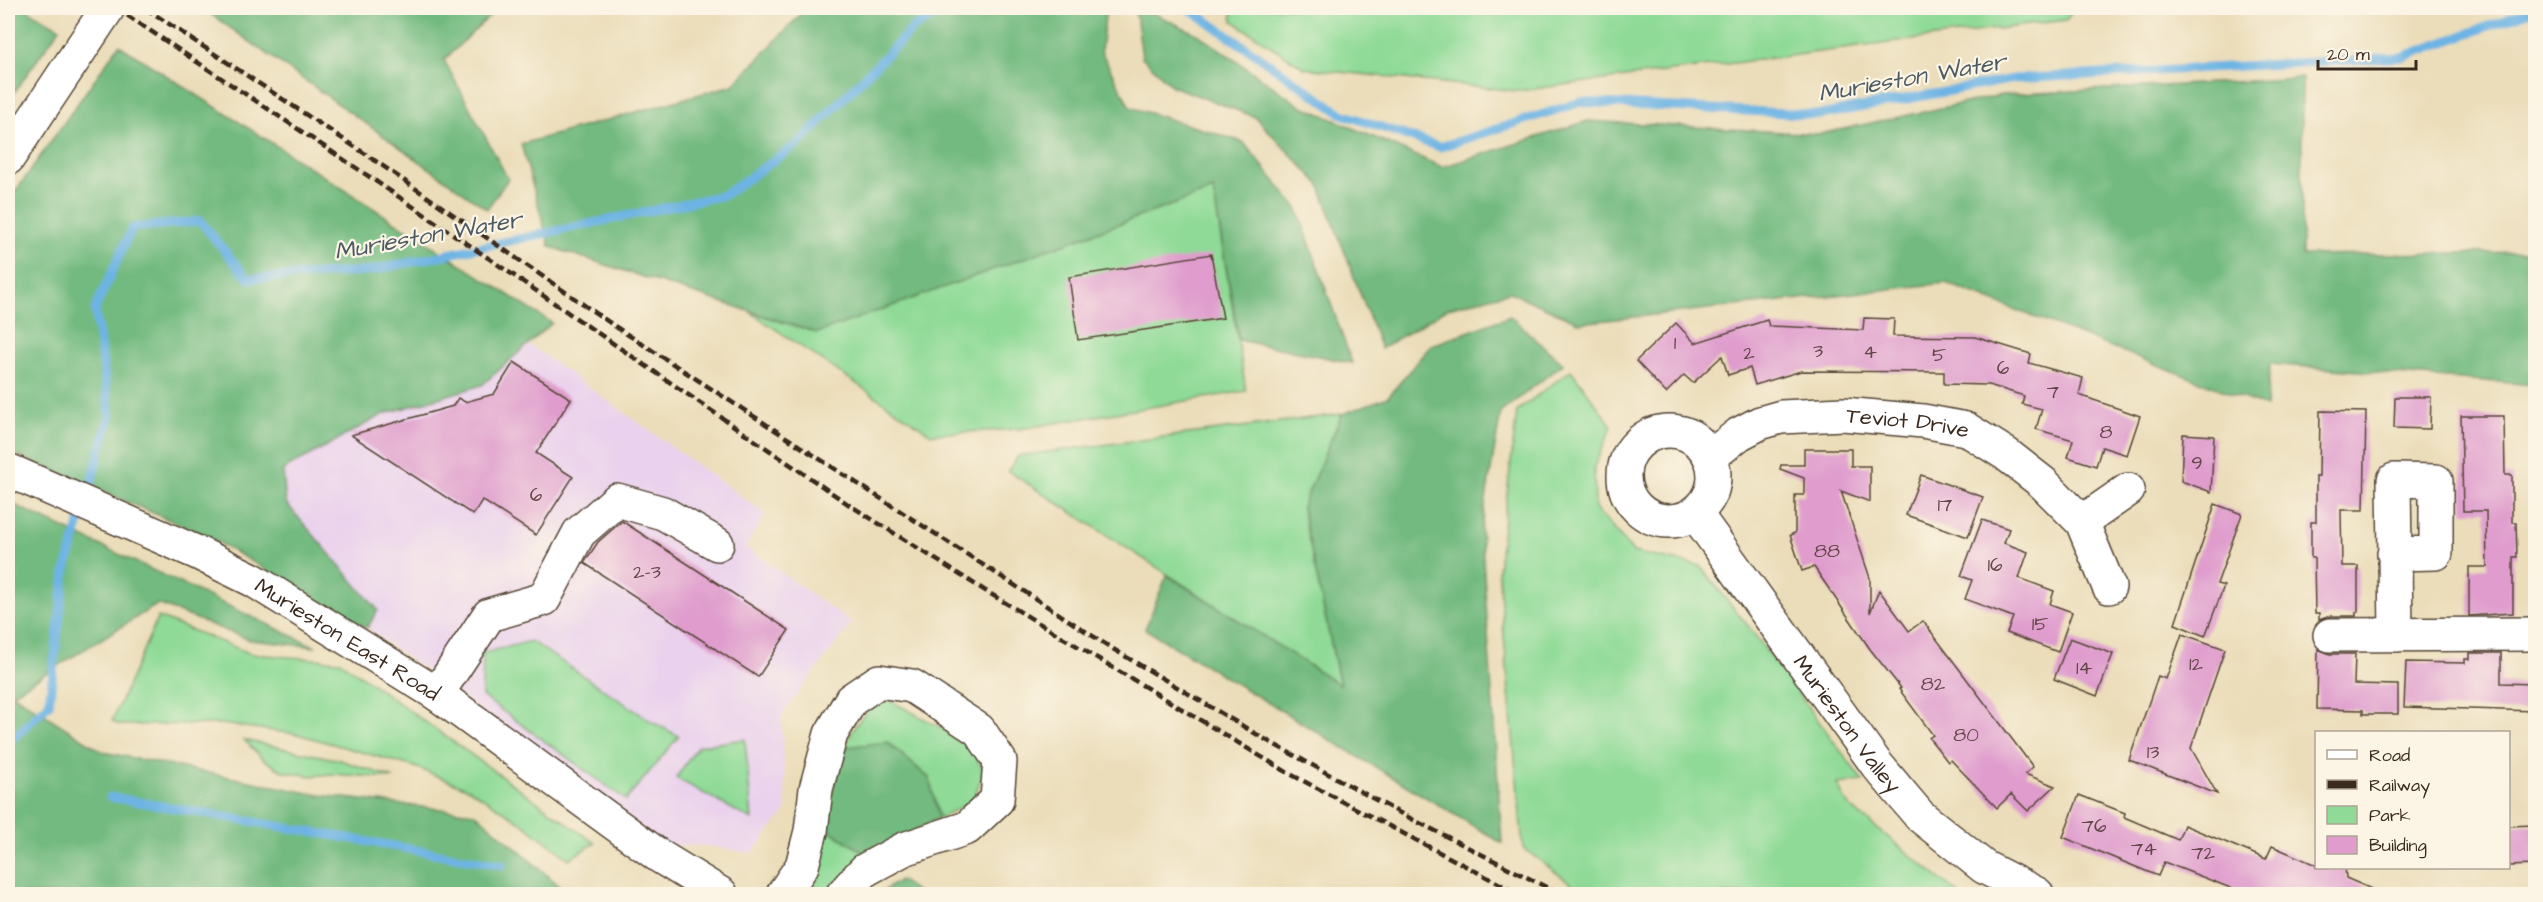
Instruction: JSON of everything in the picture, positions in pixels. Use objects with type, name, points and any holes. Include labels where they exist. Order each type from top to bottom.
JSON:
[{"type":"street","points":[[8,158],[108,8]]},
{"type":"street","name":"Teviot Drive","points":[[1710,457],[1739,434],[1760,423],[1781,417],[1843,414],[1923,420],[1966,429],[2006,454],[2043,483],[2082,522],[2109,587]]},
{"type":"street","points":[[1676,431],[1690,436],[1700,443],[1710,457],[1714,472],[1713,487],[1707,502],[1695,513],[1680,520],[1664,521],[1652,518],[1639,509],[1629,497],[1624,482],[1625,465],[1638,444],[1654,433],[1676,431]]},
{"type":"street","name":"Murieston East Road","points":[[8,470],[198,553],[253,580],[437,694],[659,856],[721,894]]},
{"type":"street","points":[[2082,522],[2128,490]]},
{"type":"street","points":[[437,694],[489,615],[544,599],[579,533],[617,500],[663,513],[717,544]]},
{"type":"street","name":"Murieston Valley","points":[[1695,513],[1876,765],[1920,816],[1984,867],[2037,894]]},
{"type":"street","points":[[2394,554],[2396,634]]},
{"type":"street","points":[[2330,635],[2535,634]]},
{"type":"street","points":[[783,894],[801,866],[812,831],[816,789],[831,734],[851,699],[879,681],[912,686],[979,730],[1000,761],[997,800],[967,828],[904,849],[865,870],[843,894]]},
{"type":"street","name":"Murieston East Road","points":[[659,856],[693,894]]},
{"type":"shaded area","points":[[528,344],[766,514],[745,547],[852,623],[781,716],[786,811],[752,853],[709,846],[665,845],[367,628],[378,610],[286,502],[283,470],[384,414],[482,385]]},
{"type":"green space","points":[[8,8],[24,8],[60,28],[8,101]]},
{"type":"green space","points":[[202,8],[498,8],[444,60],[508,179],[487,209]]},
{"type":"green space","points":[[807,8],[1106,8],[1101,51],[1130,107],[1243,142],[1297,208],[1352,363],[1239,340],[1213,190],[817,333],[550,247],[521,144],[733,85]]},
{"type":"green space","points":[[1135,8],[1143,8],[1199,35],[1298,104],[1442,167],[1588,121],[1820,134],[2002,95],[2302,78],[2302,255],[2535,252],[2535,385],[2270,364],[2266,407],[1946,283],[1580,323],[1510,292],[1448,308],[1381,349],[1319,184],[1255,117],[1172,86],[1142,57]]},
{"type":"green space","points":[[1231,8],[2075,8],[2066,20],[1517,91],[1304,68],[1233,21]]},
{"type":"green space","points":[[119,45],[552,323],[482,385],[384,414],[283,470],[286,503],[378,610],[367,628],[207,536],[8,451],[8,202]]},
{"type":"green space","points":[[1213,190],[1246,391],[1020,429],[931,434],[750,312],[817,333]]},
{"type":"green space","points":[[1510,316],[1563,364],[1501,412],[1481,528],[1502,843],[1145,629],[1167,575],[1340,685],[1302,507],[1342,414],[1388,397],[1430,346]]},
{"type":"green space","points":[[1571,370],[1612,426],[1594,467],[1595,508],[1633,552],[1700,566],[1748,626],[1863,781],[1837,784],[1848,805],[1959,894],[1593,894],[1576,887],[1523,848],[1498,570],[1517,411]]},
{"type":"green space","points":[[1342,414],[1302,508],[1340,686],[1008,471],[1018,456]]},
{"type":"green space","points":[[8,502],[316,647],[250,640],[158,604],[12,694],[103,752],[319,795],[475,813],[569,894],[8,894]]},
{"type":"green space","points":[[158,617],[252,654],[340,661],[595,843],[569,859],[521,822],[469,789],[415,767],[297,734],[221,724],[119,725],[112,721]]},
{"type":"green space","points":[[531,641],[654,723],[679,736],[626,800],[482,696],[483,653]]},
{"type":"green space","points":[[885,698],[968,742],[984,772],[972,802],[939,818],[929,778],[887,742],[846,747],[861,718]]},
{"type":"green space","points":[[745,739],[752,820],[676,778],[698,746]]},
{"type":"green space","points":[[244,740],[340,760],[394,778],[331,774],[311,776],[282,771],[263,759]]},
{"type":"green space","points":[[887,742],[929,778],[939,818],[868,855],[827,829],[833,787],[846,747]]},
{"type":"green space","points":[[827,829],[868,855],[827,894],[795,894]]},
{"type":"green space","points":[[900,880],[920,894],[879,894]]},
{"type":"building","points":[[1211,254],[1223,318],[1078,340],[1069,277]]},
{"type":"building","points":[[1864,318],[1894,319],[1893,336],[1975,337],[2031,354],[2029,363],[2083,378],[2079,395],[2140,416],[2127,455],[2102,447],[2096,466],[2068,457],[2073,440],[2036,429],[2042,409],[2022,404],[2024,396],[1989,385],[1944,384],[1944,372],[1801,371],[1755,385],[1750,368],[1728,375],[1722,356],[1693,383],[1684,375],[1666,393],[1636,361],[1676,323],[1695,343],[1767,320],[1769,326],[1863,330]]},
{"type":"building","points":[[514,362],[571,399],[536,453],[573,477],[536,535],[482,500],[473,515],[351,435],[453,406],[458,398],[465,402],[494,394]]},
{"type":"building","points":[[2395,397],[2431,397],[2430,429],[2394,428]]},
{"type":"building","points":[[2320,411],[2366,412],[2364,510],[2341,510],[2342,566],[2358,566],[2358,612],[2356,616],[2330,616],[2319,620],[2319,613],[2315,613],[2311,522],[2316,522]]},
{"type":"building","points":[[2461,416],[2504,416],[2505,475],[2512,475],[2512,522],[2516,522],[2517,557],[2513,557],[2513,613],[2469,616],[2469,567],[2487,567],[2486,511],[2463,511]]},
{"type":"building","points":[[2183,434],[2214,436],[2211,492],[2181,481]]},
{"type":"building","points":[[1804,449],[1851,449],[1851,466],[1870,466],[1870,502],[1841,491],[1870,578],[1870,613],[1879,590],[1909,631],[1923,621],[2033,767],[2025,774],[2055,786],[2028,811],[2011,794],[1997,808],[1951,760],[1948,762],[1929,738],[1933,735],[1899,689],[1901,688],[1870,649],[1814,567],[1802,571],[1790,535],[1795,533],[1795,495],[1804,495],[1804,478],[1780,469],[1781,465],[1804,465]]},
{"type":"building","points":[[1921,475],[1983,497],[1968,537],[1906,515]]},
{"type":"building","points":[[2215,504],[2242,514],[2217,584],[2224,586],[2205,636],[2175,624]]},
{"type":"building","points":[[1982,520],[2009,529],[2004,543],[2028,552],[2019,578],[2054,591],[2050,604],[2072,612],[2058,652],[2007,633],[2013,617],[1965,599],[1972,580],[1961,576]]},
{"type":"building","points":[[622,521],[789,630],[758,677],[584,563],[598,542]]},
{"type":"building","points":[[2182,634],[2225,649],[2191,748],[2217,794],[2129,760],[2158,676],[2166,679]]},
{"type":"building","points":[[2070,638],[2113,654],[2097,696],[2054,679]]},
{"type":"building","points":[[2318,649],[2330,654],[2355,654],[2354,684],[2398,685],[2398,714],[2363,714],[2363,710],[2317,709]]},
{"type":"building","points":[[2470,653],[2501,653],[2501,683],[2535,684],[2535,711],[2404,707],[2406,662],[2465,663],[2465,659],[2470,659]]},
{"type":"building","points":[[2079,795],[2125,813],[2124,817],[2178,840],[2184,825],[2266,859],[2272,846],[2315,865],[2315,869],[2345,869],[2346,878],[2383,894],[2246,894],[2164,862],[2158,876],[2063,837]]},
{"type":"building","points":[[2535,825],[2535,865],[2510,866],[2510,826]]},
{"type":"waterway","name":"Murieston Water","points":[[8,743],[49,704],[65,573],[110,416],[95,309],[132,228],[200,221],[248,279],[369,271],[724,195],[799,143],[913,28],[947,8]]},
{"type":"waterway","name":"Murieston Water","points":[[1188,8],[1342,114],[1440,147],[1581,102],[1820,115],[2014,79],[2402,57],[2536,9]]},
{"type":"waterway","points":[[110,797],[502,865]]},
{"type":"railway","points":[[116,8],[358,169],[848,504],[984,590],[1290,774],[1519,894]]},
{"type":"railway","points":[[145,8],[364,153],[616,327],[1113,649],[1268,741],[1398,812],[1560,894]]}]
